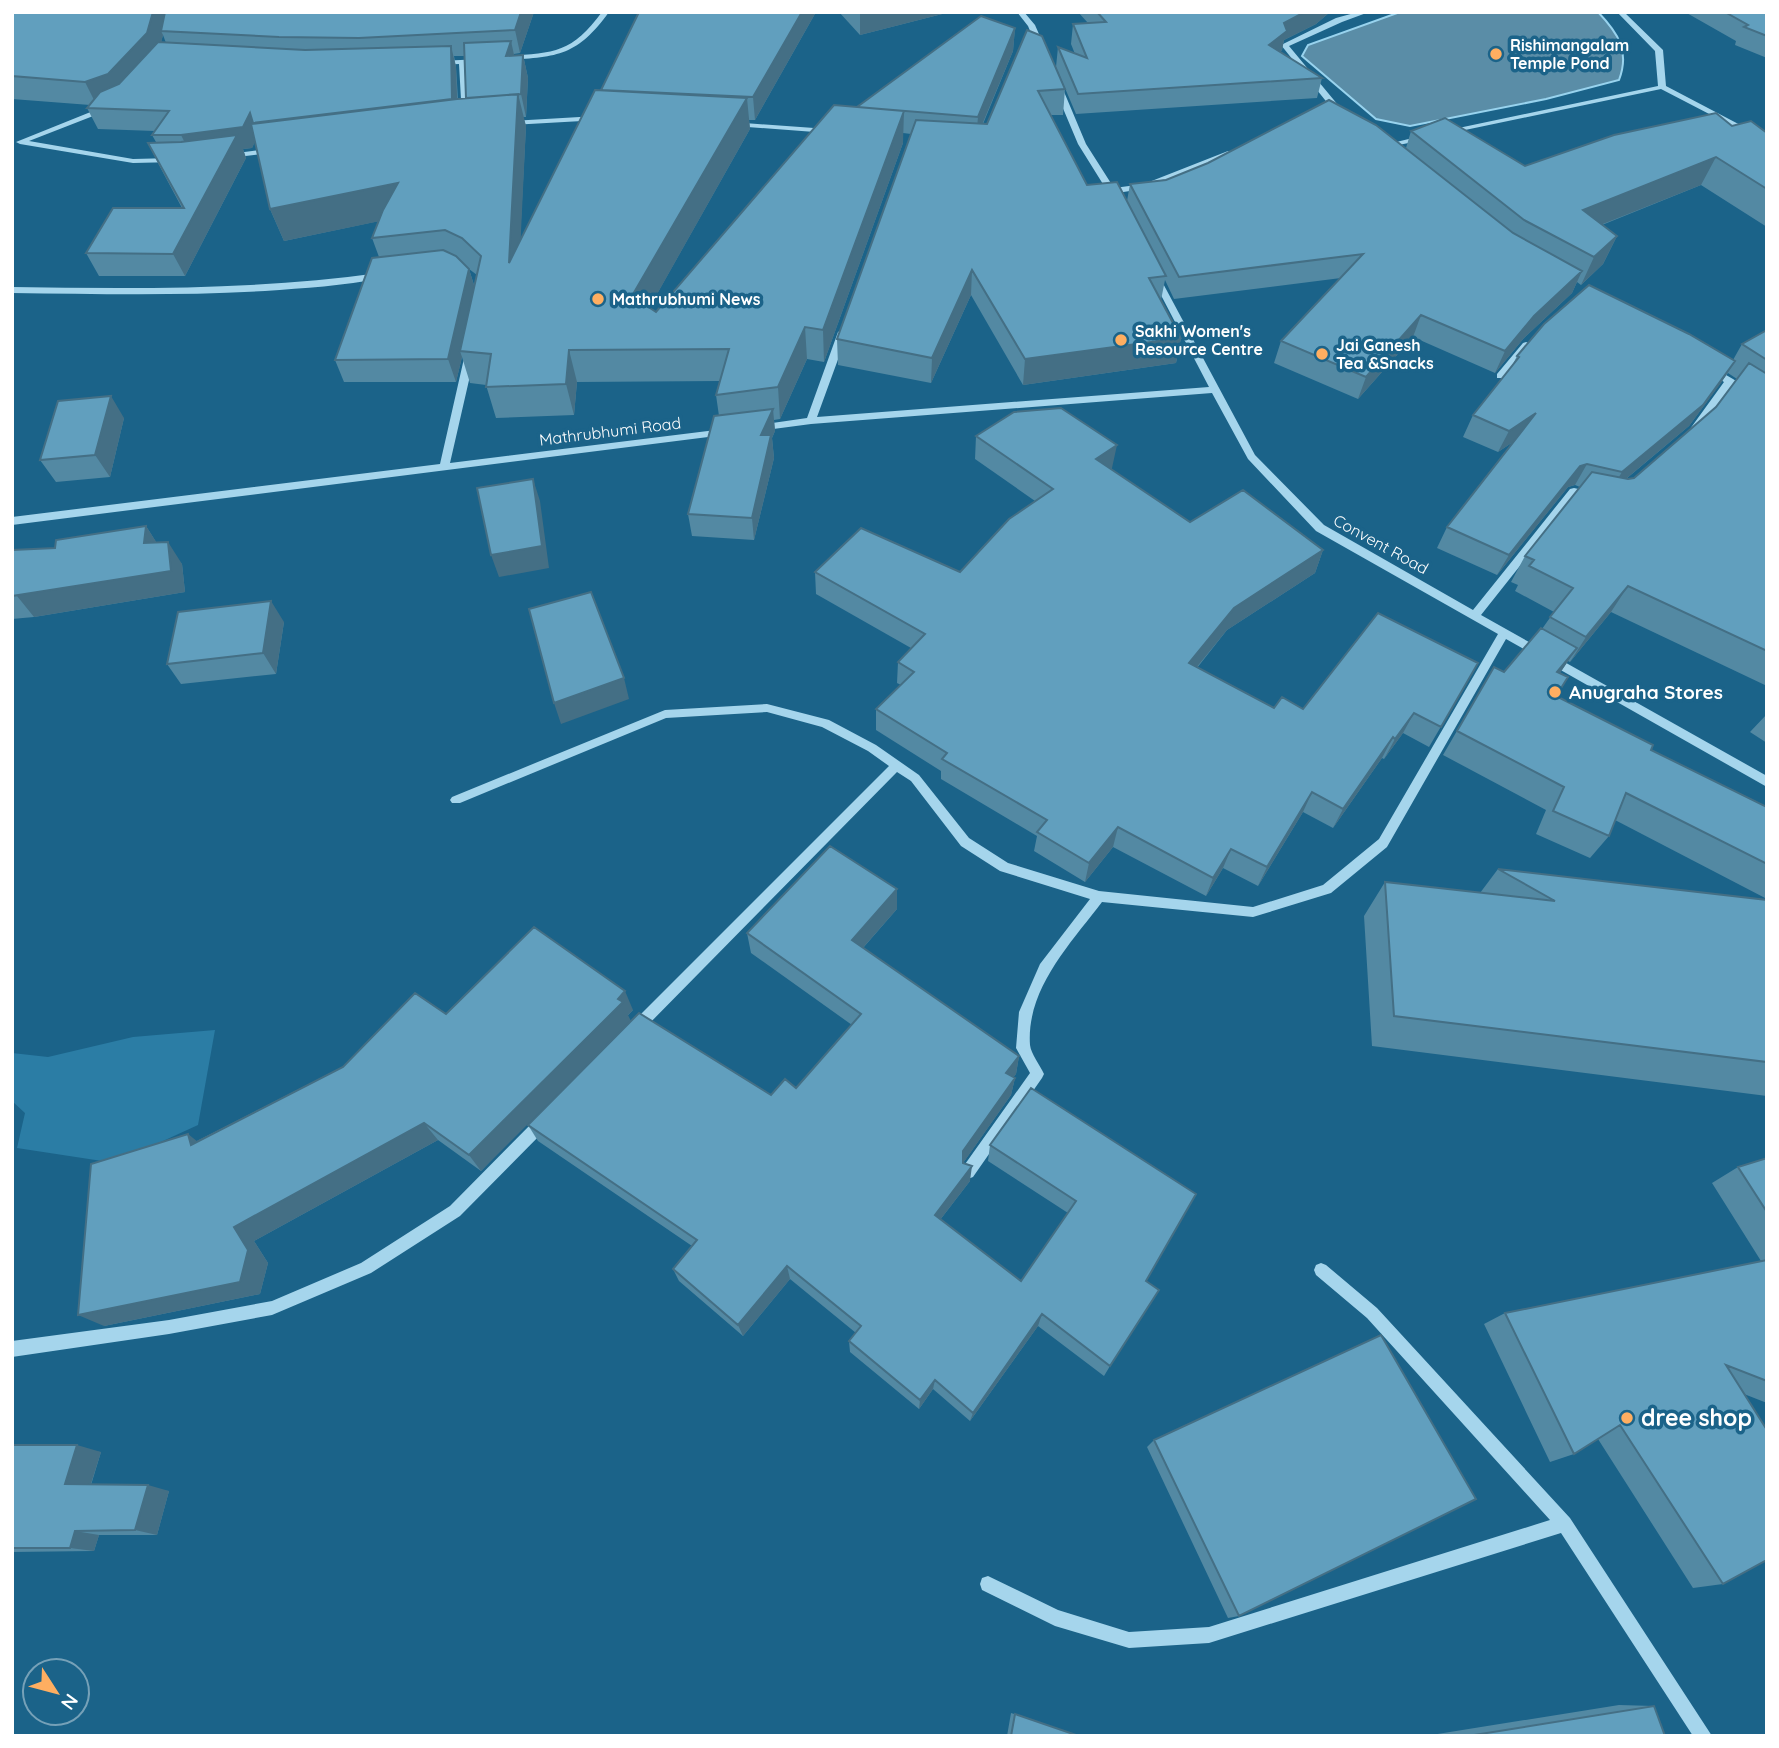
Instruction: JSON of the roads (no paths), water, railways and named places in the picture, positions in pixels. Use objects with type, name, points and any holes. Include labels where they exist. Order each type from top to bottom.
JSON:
[{"type":"street","points":[[435,63],[546,56],[566,51],[579,46],[606,12]]},
{"type":"street","points":[[1020,12],[1031,25],[1047,61]]},
{"type":"street","points":[[1348,120],[1285,45],[1339,20],[1366,12]]},
{"type":"street","points":[[1620,12],[1660,50],[1662,87]]},
{"type":"street","points":[[1026,37],[1031,25]]},
{"type":"street","points":[[463,63],[465,126]]},
{"type":"street","points":[[1052,73],[1082,144],[1118,203]]},
{"type":"street","points":[[1390,156],[1379,147],[1662,87],[1767,142]]},
{"type":"street","points":[[16,144],[113,105]]},
{"type":"street","points":[[1325,116],[1338,111]]},
{"type":"street","points":[[503,123],[605,118]]},
{"type":"street","points":[[728,123],[834,131]]},
{"type":"street","points":[[16,144],[133,161],[179,160]]},
{"type":"street","points":[[224,156],[288,149]]},
{"type":"street","points":[[1112,191],[1146,186],[1235,151]]},
{"type":"street","name":"Convent Road","points":[[1150,265],[1213,390],[1251,457],[1320,528],[1767,782]]},
{"type":"street","points":[[12,290],[167,292],[285,287],[393,273]]},
{"type":"street","points":[[811,421],[848,318]]},
{"type":"street","points":[[1500,376],[1536,336]]},
{"type":"street","points":[[444,467],[472,345]]},
{"type":"street","points":[[1708,367],[1767,407]]},
{"type":"street","points":[[1684,438],[1694,430],[1730,381]]},
{"type":"street","points":[[748,429],[811,421],[1213,390]]},
{"type":"street","name":"Mathrubhumi Road","points":[[12,521],[736,431]]},
{"type":"street","points":[[1475,615],[1574,491],[1600,497]]},
{"type":"street","points":[[456,800],[665,714],[767,708],[825,723],[872,748],[915,778],[965,842],[1004,867],[1099,896],[1254,912],[1327,888],[1383,843],[1504,633]]},
{"type":"street","points":[[629,1034],[896,766]]},
{"type":"street","points":[[968,1172],[1037,1074],[1023,1048],[1027,1012],[1045,968],[1099,896]]},
{"type":"street","points":[[12,1349],[169,1327],[272,1308],[366,1268],[455,1210],[553,1112]]},
{"type":"street","points":[[1321,1270],[1372,1313],[1564,1524],[1703,1736]]},
{"type":"street","points":[[988,1584],[1055,1618],[1129,1640],[1209,1635],[1564,1524]]},
{"type":"place","name":"Rishimangalam Temple Pond","points":[[1496,54]]},
{"type":"place","name":"Mathrubhumi News","points":[[598,299]]},
{"type":"place","name":"Sakhi Women's Resource Centre","points":[[1121,340]]},
{"type":"place","name":"Jai Ganesh Tea &Snacks","points":[[1322,354]]},
{"type":"place","name":"Anugraha Stores","points":[[1555,692]]},
{"type":"place","name":"dree shop","points":[[1627,1418]]}]
